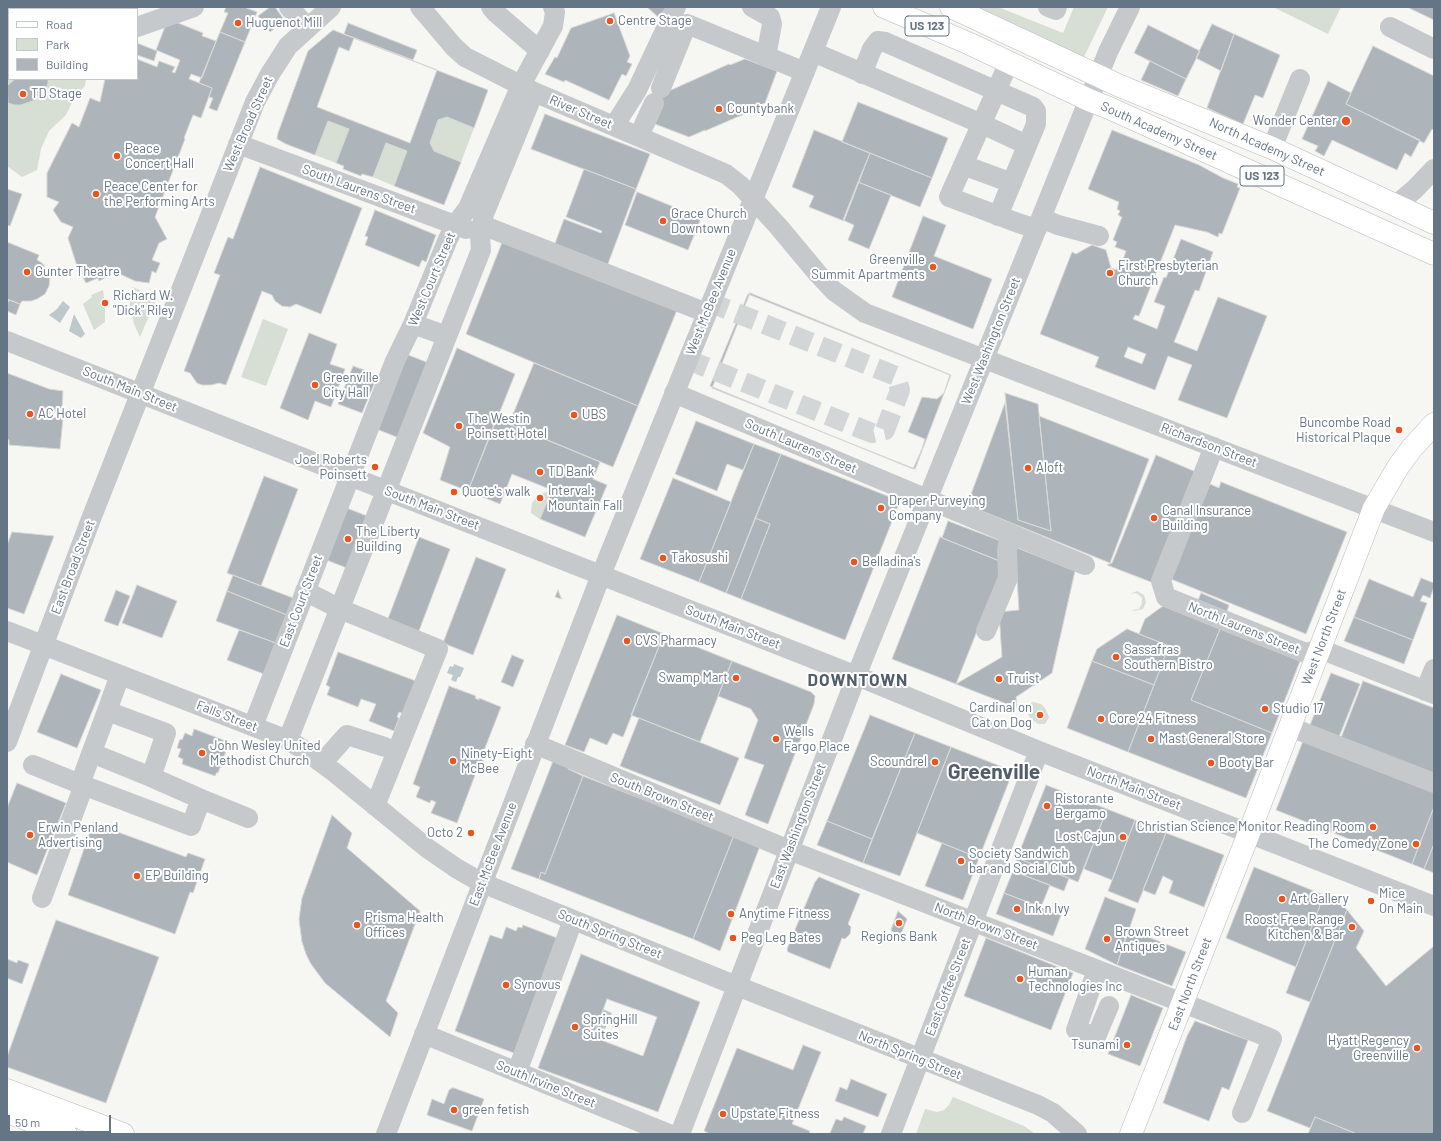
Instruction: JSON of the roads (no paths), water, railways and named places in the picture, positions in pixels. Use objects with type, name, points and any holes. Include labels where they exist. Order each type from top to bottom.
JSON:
[{"type":"main road","name":"South Academy Street","points":[[884,7],[1434,254]]},
{"type":"main road","name":"US 123","points":[[951,7],[1098,76]]},
{"type":"main road","name":"North Academy Street","points":[[1098,76],[1272,148],[1434,223]]},
{"type":"main road","name":"West North Street","points":[[1249,834],[1374,508],[1398,467],[1434,424]]},
{"type":"main road","name":"East North Street","points":[[1131,1134],[1249,834]]},
{"type":"main road","points":[[7,1090],[123,1134]]},
{"type":"main road","points":[[7,1112],[66,1134]]},
{"type":"street","points":[[138,27],[194,7]]},
{"type":"street","points":[[289,7],[308,28]]},
{"type":"street","name":"West Broad Street","points":[[141,393],[255,102],[270,74],[288,46],[332,7]]},
{"type":"street","name":"River Street","points":[[420,7],[454,47],[465,57],[527,88],[726,174],[740,185],[753,200]]},
{"type":"street","points":[[491,7],[540,51]]},
{"type":"street","points":[[288,740],[481,250],[481,230],[484,214],[540,51],[553,26],[555,12],[553,7]]},
{"type":"street","points":[[752,7],[770,17],[772,24],[766,57]]},
{"type":"street","name":"West McBee Avenue","points":[[601,575],[831,7]]},
{"type":"street","points":[[1048,7],[1056,10],[1057,7]]},
{"type":"street","name":"West Washington Street","points":[[857,676],[1098,76],[1130,7]]},
{"type":"street","points":[[678,16],[783,65],[804,72]]},
{"type":"street","points":[[639,136],[661,87],[678,16]]},
{"type":"street","points":[[614,126],[637,90],[678,16]]},
{"type":"street","points":[[1390,27],[1434,49]]},
{"type":"street","points":[[862,74],[872,49],[878,41],[885,42],[1033,107],[1036,111],[1036,124],[998,216]]},
{"type":"street","points":[[813,52],[982,124],[1027,145]]},
{"type":"street","points":[[1009,62],[949,197],[998,216],[1058,225],[1099,236]]},
{"type":"street","points":[[1272,148],[1300,79]]},
{"type":"street","name":"West Court Street","points":[[350,476],[395,361],[413,324],[455,225],[468,208],[527,88]]},
{"type":"street","name":"South Laurens Street","points":[[238,144],[455,225],[481,230],[707,313]]},
{"type":"street","points":[[963,165],[1012,183]]},
{"type":"street","points":[[1396,206],[1434,169]]},
{"type":"street","name":"Richardson Street","points":[[753,200],[778,226],[834,291],[866,314],[1434,532]]},
{"type":"street","points":[[413,324],[447,336]]},
{"type":"street","name":"South Main Street","points":[[7,341],[857,676]]},
{"type":"street","name":"East Broad Street","points":[[8,737],[14,701],[44,646],[89,524],[141,393]]},
{"type":"street","name":"South Laurens Street","points":[[674,393],[928,498]]},
{"type":"street","name":"North Laurens Street","points":[[1214,447],[1160,580],[1166,597],[1306,653],[1320,650],[1430,692]]},
{"type":"street","name":"East Court Street","points":[[253,726],[350,476]]},
{"type":"street","points":[[928,498],[1085,565]]},
{"type":"street","points":[[986,631],[1008,578],[1007,551],[1010,533]]},
{"type":"street","name":"East McBee Avenue","points":[[386,1134],[601,575]]},
{"type":"street","points":[[305,591],[340,609],[438,649],[375,806]]},
{"type":"street","name":"Falls Street","points":[[7,632],[288,740],[322,763],[427,848],[456,868],[482,883]]},
{"type":"street","points":[[1430,692],[1434,669]]},
{"type":"street","points":[[42,898],[120,675]]},
{"type":"street","name":"North Main Street","points":[[857,676],[1039,751],[1434,906]]},
{"type":"street","name":"East Washington Street","points":[[680,1134],[857,676]]},
{"type":"street","points":[[107,711],[166,733],[151,777]]},
{"type":"street","points":[[1290,727],[1434,783]]},
{"type":"street","points":[[322,763],[347,735],[385,747]]},
{"type":"street","name":"South Brown Street","points":[[535,744],[789,850]]},
{"type":"street","name":"East Coffee Street","points":[[891,1134],[1039,751]]},
{"type":"street","points":[[92,753],[248,818]]},
{"type":"street","points":[[33,765],[191,826],[201,799]]},
{"type":"street","name":"North Brown Street","points":[[789,850],[1272,1039],[1242,1113]]},
{"type":"street","name":"South Spring Street","points":[[482,883],[737,986]]},
{"type":"street","points":[[517,1072],[573,920]]},
{"type":"street","points":[[1097,970],[1076,1030],[1096,1037],[1109,1006]]},
{"type":"street","name":"North Spring Street","points":[[737,986],[1038,1105],[1053,1113],[1076,1134]]},
{"type":"street","name":"South Irvine Street","points":[[424,1034],[668,1134]]},
{"type":"tunnel","points":[[688,360],[872,433],[885,430],[900,390],[896,376],[711,303]]},
{"type":"place","name":"Centre Stage","points":[[610,21]]},
{"type":"place","name":"Huguenot Mill","points":[[238,23]]},
{"type":"place","name":"TD Stage","points":[[23,94]]},
{"type":"place","name":"Countybank","points":[[719,109]]},
{"type":"place","name":"Wonder Center","points":[[1346,121]]},
{"type":"place","name":"Peace Concert Hall","points":[[117,156]]},
{"type":"place","name":"Peace Center for the Performing Arts","points":[[96,194]]},
{"type":"place","name":"Grace Church Downtown","points":[[663,221]]},
{"type":"place","name":"Greenville Summit Apartments","points":[[933,267]]},
{"type":"place","name":"Gunter Theatre","points":[[27,272]]},
{"type":"place","name":"First Presbyterian Church","points":[[1110,273]]},
{"type":"place","name":"Richard W. \"Dick\" Riley","points":[[105,303]]},
{"type":"place","name":"Greenville City Hall","points":[[315,385]]},
{"type":"place","name":"AC Hotel","points":[[30,414]]},
{"type":"place","name":"UBS","points":[[574,415]]},
{"type":"place","name":"The Westin Poinsett Hotel","points":[[459,426]]},
{"type":"place","name":"Buncombe Road Historical Plaque","points":[[1399,430]]},
{"type":"place","name":"Joel Roberts Poinsett","points":[[375,467]]},
{"type":"place","name":"Aloft","points":[[1028,468]]},
{"type":"place","name":"TD Bank","points":[[540,472]]},
{"type":"place","name":"Quote's walk","points":[[454,492]]},
{"type":"place","name":"Interval: Mountain Fall","points":[[540,498]]},
{"type":"place","name":"Draper Purveying Company","points":[[881,508]]},
{"type":"place","name":"Canal Insurance Building","points":[[1154,518]]},
{"type":"place","name":"The Liberty Building","points":[[348,539]]},
{"type":"place","name":"Takosushi","points":[[663,558]]},
{"type":"place","name":"Belladina's","points":[[854,562]]},
{"type":"place","name":"CVS Pharmacy","points":[[627,641]]},
{"type":"place","name":"Sassafras Southern Bistro","points":[[1116,657]]},
{"type":"place","name":"Swamp Mart","points":[[736,678]]},
{"type":"place","name":"Truist","points":[[999,679]]},
{"type":"place","name":"Studio 17","points":[[1265,709]]},
{"type":"place","name":"Cardinal on Cat on Dog","points":[[1040,715]]},
{"type":"place","name":"Core 24 Fitness","points":[[1101,719]]},
{"type":"place","name":"Wells Fargo Place","points":[[776,739]]},
{"type":"place","name":"Mast General Store","points":[[1151,739]]},
{"type":"place","name":"John Wesley United Methodist Church","points":[[202,753]]},
{"type":"place","name":"Ninety-Eight McBee","points":[[453,761]]},
{"type":"place","name":"Scoundrel","points":[[935,762]]},
{"type":"place","name":"Booty Bar","points":[[1211,763]]},
{"type":"place","name":"Ristorante Bergamo","points":[[1047,806]]},
{"type":"place","name":"Christian Science Monitor Reading Room","points":[[1373,827]]},
{"type":"place","name":"Octo 2","points":[[471,833]]},
{"type":"place","name":"Erwin Penland Advertising","points":[[30,835]]},
{"type":"place","name":"Lost Cajun","points":[[1123,837]]},
{"type":"place","name":"The Comedy Zone","points":[[1416,844]]},
{"type":"place","name":"Society Sandwich bar and Social Club","points":[[961,861]]},
{"type":"place","name":"EP Building","points":[[137,876]]},
{"type":"place","name":"Art Gallery","points":[[1282,899]]},
{"type":"place","name":"Mice On Main","points":[[1371,901]]},
{"type":"place","name":"Ink n Ivy","points":[[1017,909]]},
{"type":"place","name":"Anytime Fitness","points":[[731,914]]},
{"type":"place","name":"Regions Bank","points":[[899,923]]},
{"type":"place","name":"Prisma Health Offices","points":[[357,925]]},
{"type":"place","name":"Roost Free Range Kitchen & Bar","points":[[1352,927]]},
{"type":"place","name":"Peg Leg Bates","points":[[733,938]]},
{"type":"place","name":"Brown Street Antiques","points":[[1107,939]]},
{"type":"place","name":"Human Technologies Inc","points":[[1020,979]]},
{"type":"place","name":"Synovus","points":[[506,985]]},
{"type":"place","name":"SpringHill Suites","points":[[575,1027]]},
{"type":"place","name":"Tsunami","points":[[1127,1045]]},
{"type":"place","name":"Hyatt Regency Greenville","points":[[1417,1048]]},
{"type":"place","name":"green fetish","points":[[454,1110]]},
{"type":"place","name":"Upstate Fitness","points":[[723,1114]]},
{"type":"district","name":"DOWNTOWN","points":[[858,680]]},
{"type":"district","name":"Greenville","points":[[994,772]]}]
